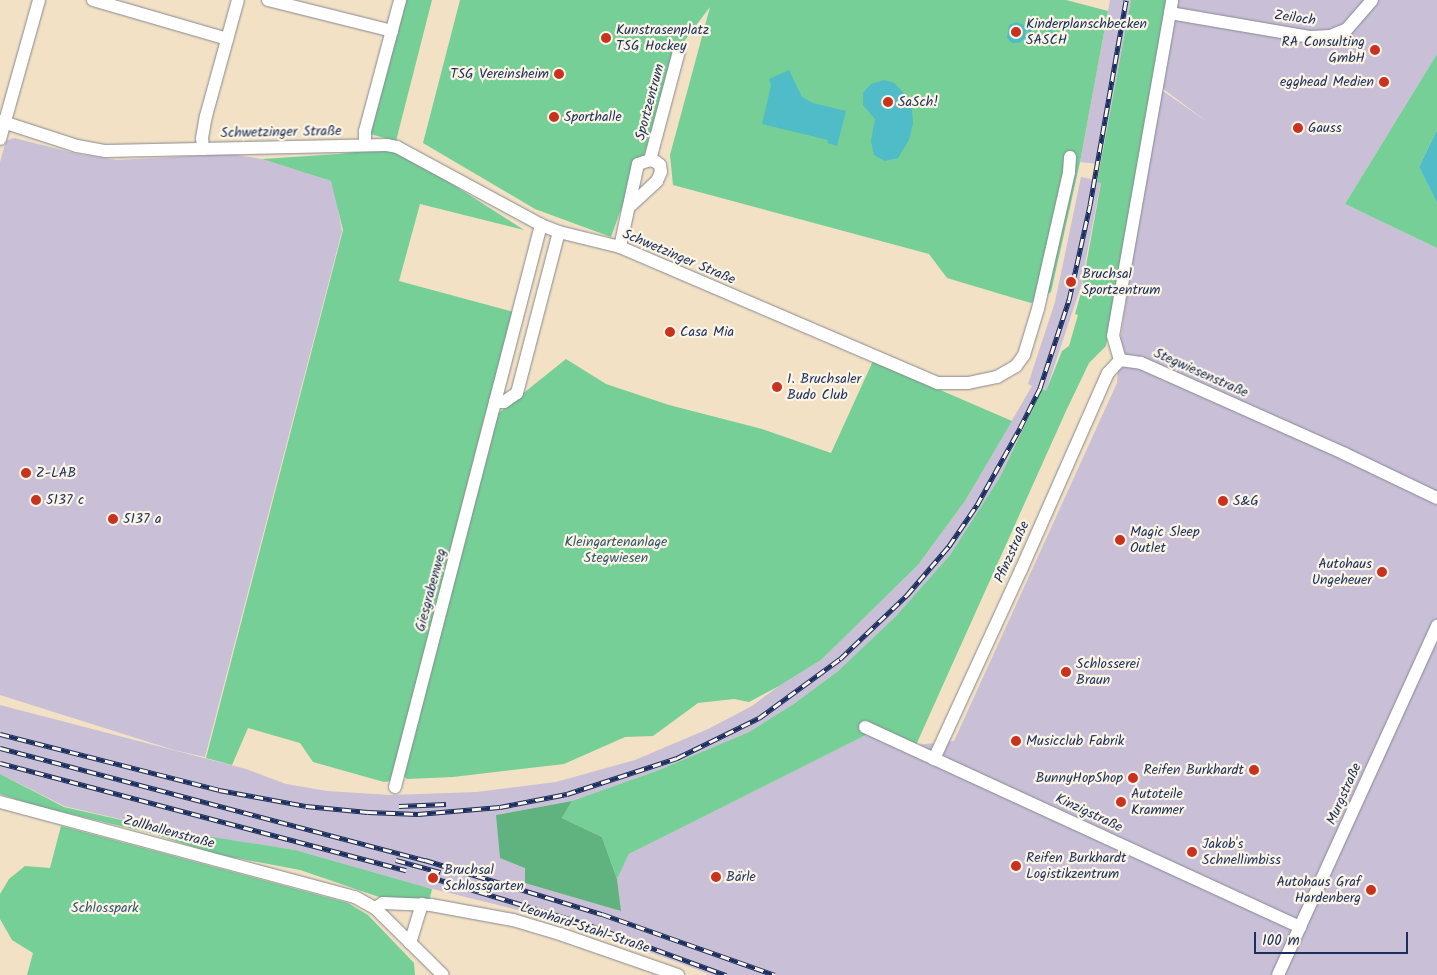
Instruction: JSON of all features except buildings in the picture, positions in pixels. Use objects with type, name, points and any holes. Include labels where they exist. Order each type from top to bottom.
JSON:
[{"type":"street","points":[[0,139],[2,122],[39,0]]},
{"type":"street","points":[[93,0],[227,39]]},
{"type":"street","points":[[202,148],[206,116],[238,0]]},
{"type":"street","points":[[268,0],[392,31]]},
{"type":"street","points":[[365,145],[365,131],[400,0]]},
{"type":"street","name":"Zeiloch","points":[[1171,6],[1311,37],[1323,37],[1347,28],[1372,0]]},
{"type":"street","points":[[1120,360],[1112,336],[1171,6]]},
{"type":"street","name":"Sportzentrum","points":[[650,160],[679,52]]},
{"type":"street","name":"Schwetzinger Straße","points":[[2,122],[78,146],[106,151],[387,144],[412,153],[542,225],[559,232],[620,247],[938,383],[968,384],[997,377],[1016,366],[1024,355],[1038,309],[1069,172],[1070,158]]},
{"type":"street","name":"Sportzentrum","points":[[620,247],[631,205],[638,164],[650,160],[660,165],[661,172],[657,181],[631,205]]},
{"type":"street","name":"Giesgrabenweg","points":[[395,786],[542,225]]},
{"type":"street","points":[[495,402],[504,402],[517,393],[559,232]]},
{"type":"street","name":"Stegwiesenstraße","points":[[1120,360],[1147,365],[1345,454],[1437,498]]},
{"type":"street","name":"Pfinzstraße","points":[[934,759],[1021,570],[1108,372],[1120,360]]},
{"type":"street","name":"Murgstraße","points":[[1278,975],[1437,626]]},
{"type":"street","name":"Kinzigstraße","points":[[865,727],[1300,927]]},
{"type":"street","name":"Zollhallenstraße","points":[[0,802],[355,897],[375,908],[410,942],[436,973]]},
{"type":"street","name":"Leonhard-Stahl-Straße","points":[[375,908],[383,903],[422,904],[513,920],[560,934],[678,975]]},
{"type":"street","points":[[410,942],[422,904]]},
{"type":"shaded area","points":[[1110,0],[1131,0],[1100,164],[1080,162]]},
{"type":"shaded area","points":[[1171,0],[1437,0],[1437,54],[1345,204],[1437,248],[1437,975],[712,975],[570,923],[421,886],[295,850],[179,833],[64,806],[0,774],[0,705],[246,769],[286,784],[327,791],[390,795],[477,792],[556,782],[635,760],[708,729],[752,706],[779,686],[821,660],[918,565],[965,501],[1032,386],[1028,384],[1055,302],[1081,177],[1086,178],[1101,182],[1083,280],[1046,391],[1041,389],[1000,477],[950,555],[895,617],[837,672],[792,705],[749,732],[659,770],[572,801],[496,815],[525,868],[620,911],[617,879],[629,854],[878,729],[916,745],[954,741],[1117,383],[1120,342],[1157,87],[1209,123],[1158,85]]},
{"type":"shaded area","points":[[14,138],[78,154],[117,160],[230,154],[262,159],[331,181],[334,186],[342,231],[205,757],[174,750],[0,695],[0,162],[6,141]]},
{"type":"green space","points":[[404,0],[432,0],[396,141],[370,134]]},
{"type":"green space","name":"SaSch!","points":[[460,0],[1066,0],[1108,11],[1080,162],[1051,292],[1031,303],[947,278],[929,254],[673,185],[670,155],[710,7],[673,56],[644,156],[628,190],[611,237],[535,209],[423,143]]},
{"type":"green space","points":[[1131,0],[1168,0],[1106,346],[1089,363],[1066,411],[916,745],[878,729],[629,854],[617,879],[602,837],[562,818],[572,801],[659,770],[749,732],[792,705],[837,672],[895,617],[950,555],[1000,477],[1042,389],[1046,391],[1062,351],[1069,346],[1078,315],[1075,314],[1081,293],[1101,183],[1097,182]]},
{"type":"green space","points":[[1437,54],[1437,130],[1419,167],[1437,203],[1437,248],[1345,204]]},
{"type":"green space","points":[[372,150],[402,152],[524,230],[420,204],[399,281],[514,312],[484,419],[391,781],[384,782],[313,762],[300,743],[248,728],[232,765],[206,758],[343,230],[331,181],[262,159]]},
{"type":"green space","name":"Kleingartenanlage Stegwiesen","points":[[566,359],[606,384],[669,405],[762,429],[831,453],[873,361],[1012,421],[965,501],[918,565],[821,660],[779,686],[749,702],[734,699],[698,703],[653,736],[625,737],[564,764],[453,777],[407,779],[404,776],[496,415]]},
{"type":"green space","points":[[0,774],[64,807],[161,829],[295,850],[432,889],[429,902],[379,897],[300,870],[215,854],[154,834],[37,806],[0,794]]},
{"type":"green space","points":[[572,801],[562,818],[602,837],[617,879],[621,911],[525,883],[525,868],[500,858],[496,815]]},
{"type":"green space","name":"Schlosspark","points":[[61,826],[348,903],[368,915],[414,963],[415,975],[27,975],[33,953],[12,940],[0,919],[0,894],[9,879],[25,866],[50,868]]},
{"type":"water","name":"Kinderplanschbecken SASCH","points":[[1042,20],[1051,24],[1052,30],[1044,39],[1037,39],[1026,30],[1025,38],[1019,43],[1012,43],[1007,38],[1009,25],[1016,22],[1026,26],[1036,35],[1048,33],[1048,28],[1041,27],[1039,23]]},
{"type":"water","points":[[789,70],[802,97],[813,103],[846,111],[837,146],[827,143],[828,140],[762,124],[771,86],[769,79]]},
{"type":"water","points":[[884,80],[894,83],[908,97],[912,109],[913,123],[909,140],[898,158],[885,161],[874,155],[871,141],[875,119],[863,105],[863,93],[871,84]]},
{"type":"water","points":[[1437,130],[1437,203],[1419,167]]},
{"type":"railway","points":[[0,734],[219,790],[306,806],[368,812],[418,814],[500,807],[567,794],[677,758],[759,718],[840,659],[907,595],[949,546],[977,505],[1020,428],[1040,388],[1069,300],[1090,205],[1126,0]]},
{"type":"railway","points":[[0,748],[425,860],[602,914],[775,975]]},
{"type":"railway","points":[[0,763],[406,870]]},
{"type":"railway","points":[[399,806],[446,804]]},
{"type":"railway","points":[[396,860],[440,872]]},
{"type":"railway","points":[[427,876],[589,925],[726,975]]},
{"type":"place","name":"Kinderplanschbecken SASCH","points":[[1016,32]]},
{"type":"place","name":"Kunstrasenplatz TSG Hockey","points":[[606,38]]},
{"type":"place","name":"RA Consulting GmbH","points":[[1375,50]]},
{"type":"place","name":"TSG Vereinsheim","points":[[559,74]]},
{"type":"place","name":"egghead Medien","points":[[1384,82]]},
{"type":"place","name":"SaSch!","points":[[888,102]]},
{"type":"place","name":"Sporthalle","points":[[554,117]]},
{"type":"place","name":"Gauss","points":[[1298,128]]},
{"type":"place","name":"Bruchsal Sportzentrum","points":[[1071,282]]},
{"type":"place","name":"Casa Mia","points":[[670,332]]},
{"type":"place","name":"1. Bruchsaler Budo Club","points":[[777,387]]},
{"type":"place","name":"Z-LAB","points":[[26,473]]},
{"type":"place","name":"5137 c","points":[[36,500]]},
{"type":"place","name":"S&G","points":[[1223,501]]},
{"type":"place","name":"5137 a","points":[[113,519]]},
{"type":"place","name":"Magic Sleep Outlet","points":[[1120,540]]},
{"type":"place","name":"Autohaus Ungeheuer","points":[[1382,572]]},
{"type":"place","name":"Schlosserei Braun","points":[[1066,672]]},
{"type":"place","name":"Musicclub Fabrik","points":[[1016,741]]},
{"type":"place","name":"Reifen Burkhardt","points":[[1254,770]]},
{"type":"place","name":"BunnyHopShop","points":[[1133,778]]},
{"type":"place","name":"Autoteile Krammer","points":[[1121,802]]},
{"type":"place","name":"Jakob's Schnellimbiss","points":[[1192,852]]},
{"type":"place","name":"Reifen Burkhardt Logistikzentrum","points":[[1016,866]]},
{"type":"place","name":"Bärle","points":[[716,877]]},
{"type":"place","name":"Bruchsal Schlossgarten","points":[[433,878]]},
{"type":"place","name":"Autohaus Graf Hardenberg","points":[[1371,890]]}]
